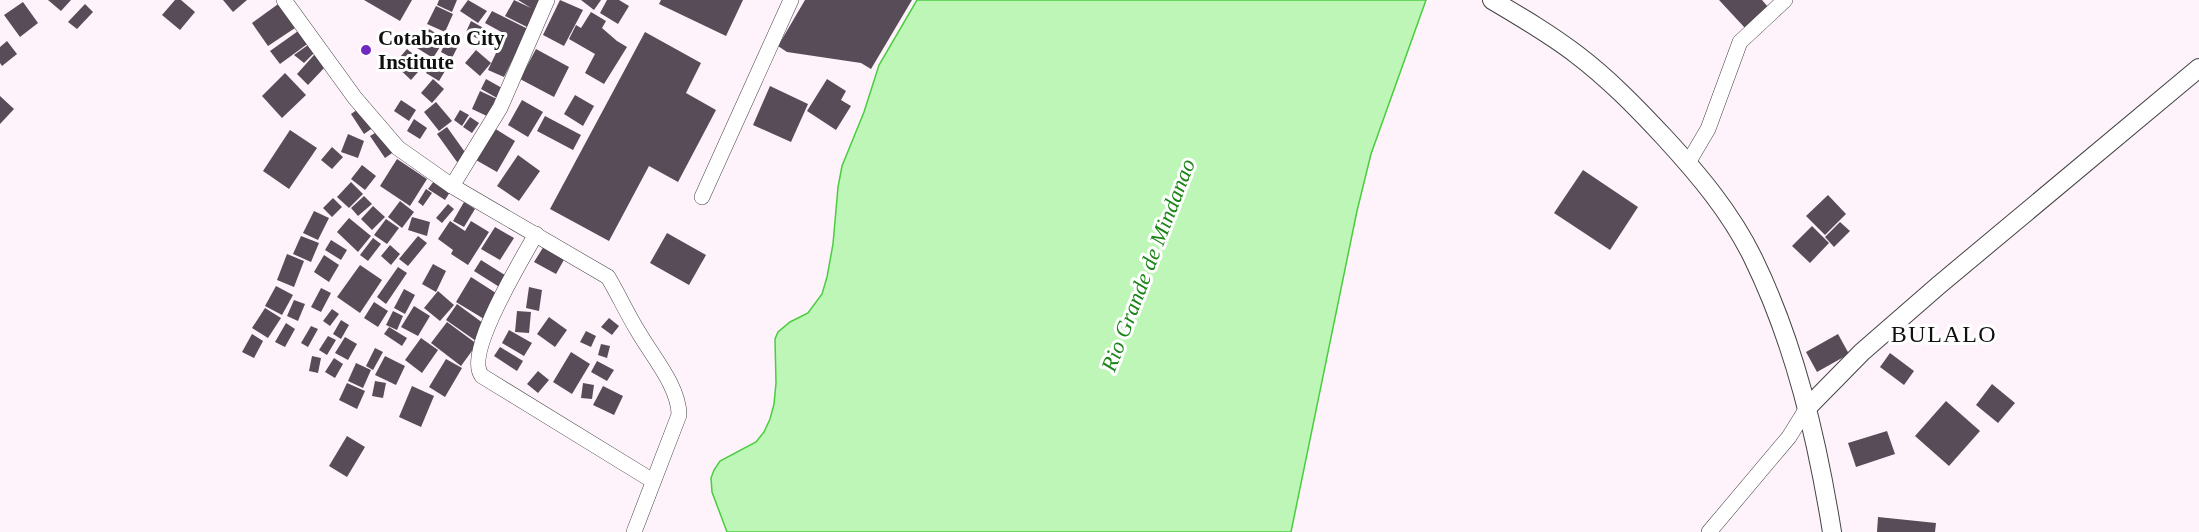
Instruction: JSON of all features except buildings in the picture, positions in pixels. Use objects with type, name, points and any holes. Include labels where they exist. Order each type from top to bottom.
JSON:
[{"type":"street","points":[[284,0],[355,98],[398,148],[452,186],[608,276],[638,332],[674,390],[679,416],[634,532]]},
{"type":"street","points":[[452,186],[500,108],[547,0]]},
{"type":"street","points":[[702,196],[791,0]]},
{"type":"street","points":[[1492,0],[1549,35],[1600,74],[1630,101],[1688,163],[1735,226],[1753,259],[1777,317],[1807,408],[1832,532]]},
{"type":"street","points":[[1688,163],[1708,129],[1740,42],[1785,0]]},
{"type":"street","points":[[1708,532],[1789,436],[1807,408],[1862,352],[2199,68]]},
{"type":"street","points":[[536,234],[494,310],[477,356],[478,371],[482,376],[653,481]]},
{"type":"water","name":"Rio Grande de Mindanao","points":[[917,0],[1426,0],[1371,154],[1357,211],[1291,532],[727,532],[712,492],[711,478],[720,461],[756,442],[770,419],[776,383],[775,339],[778,332],[790,322],[808,313],[822,294],[833,244],[842,166],[864,112],[879,65]]},
{"type":"place","name":"Cotabato City Institute","points":[[366,50]]},
{"type":"district","name":"BULALO","points":[[1944,334]]}]
